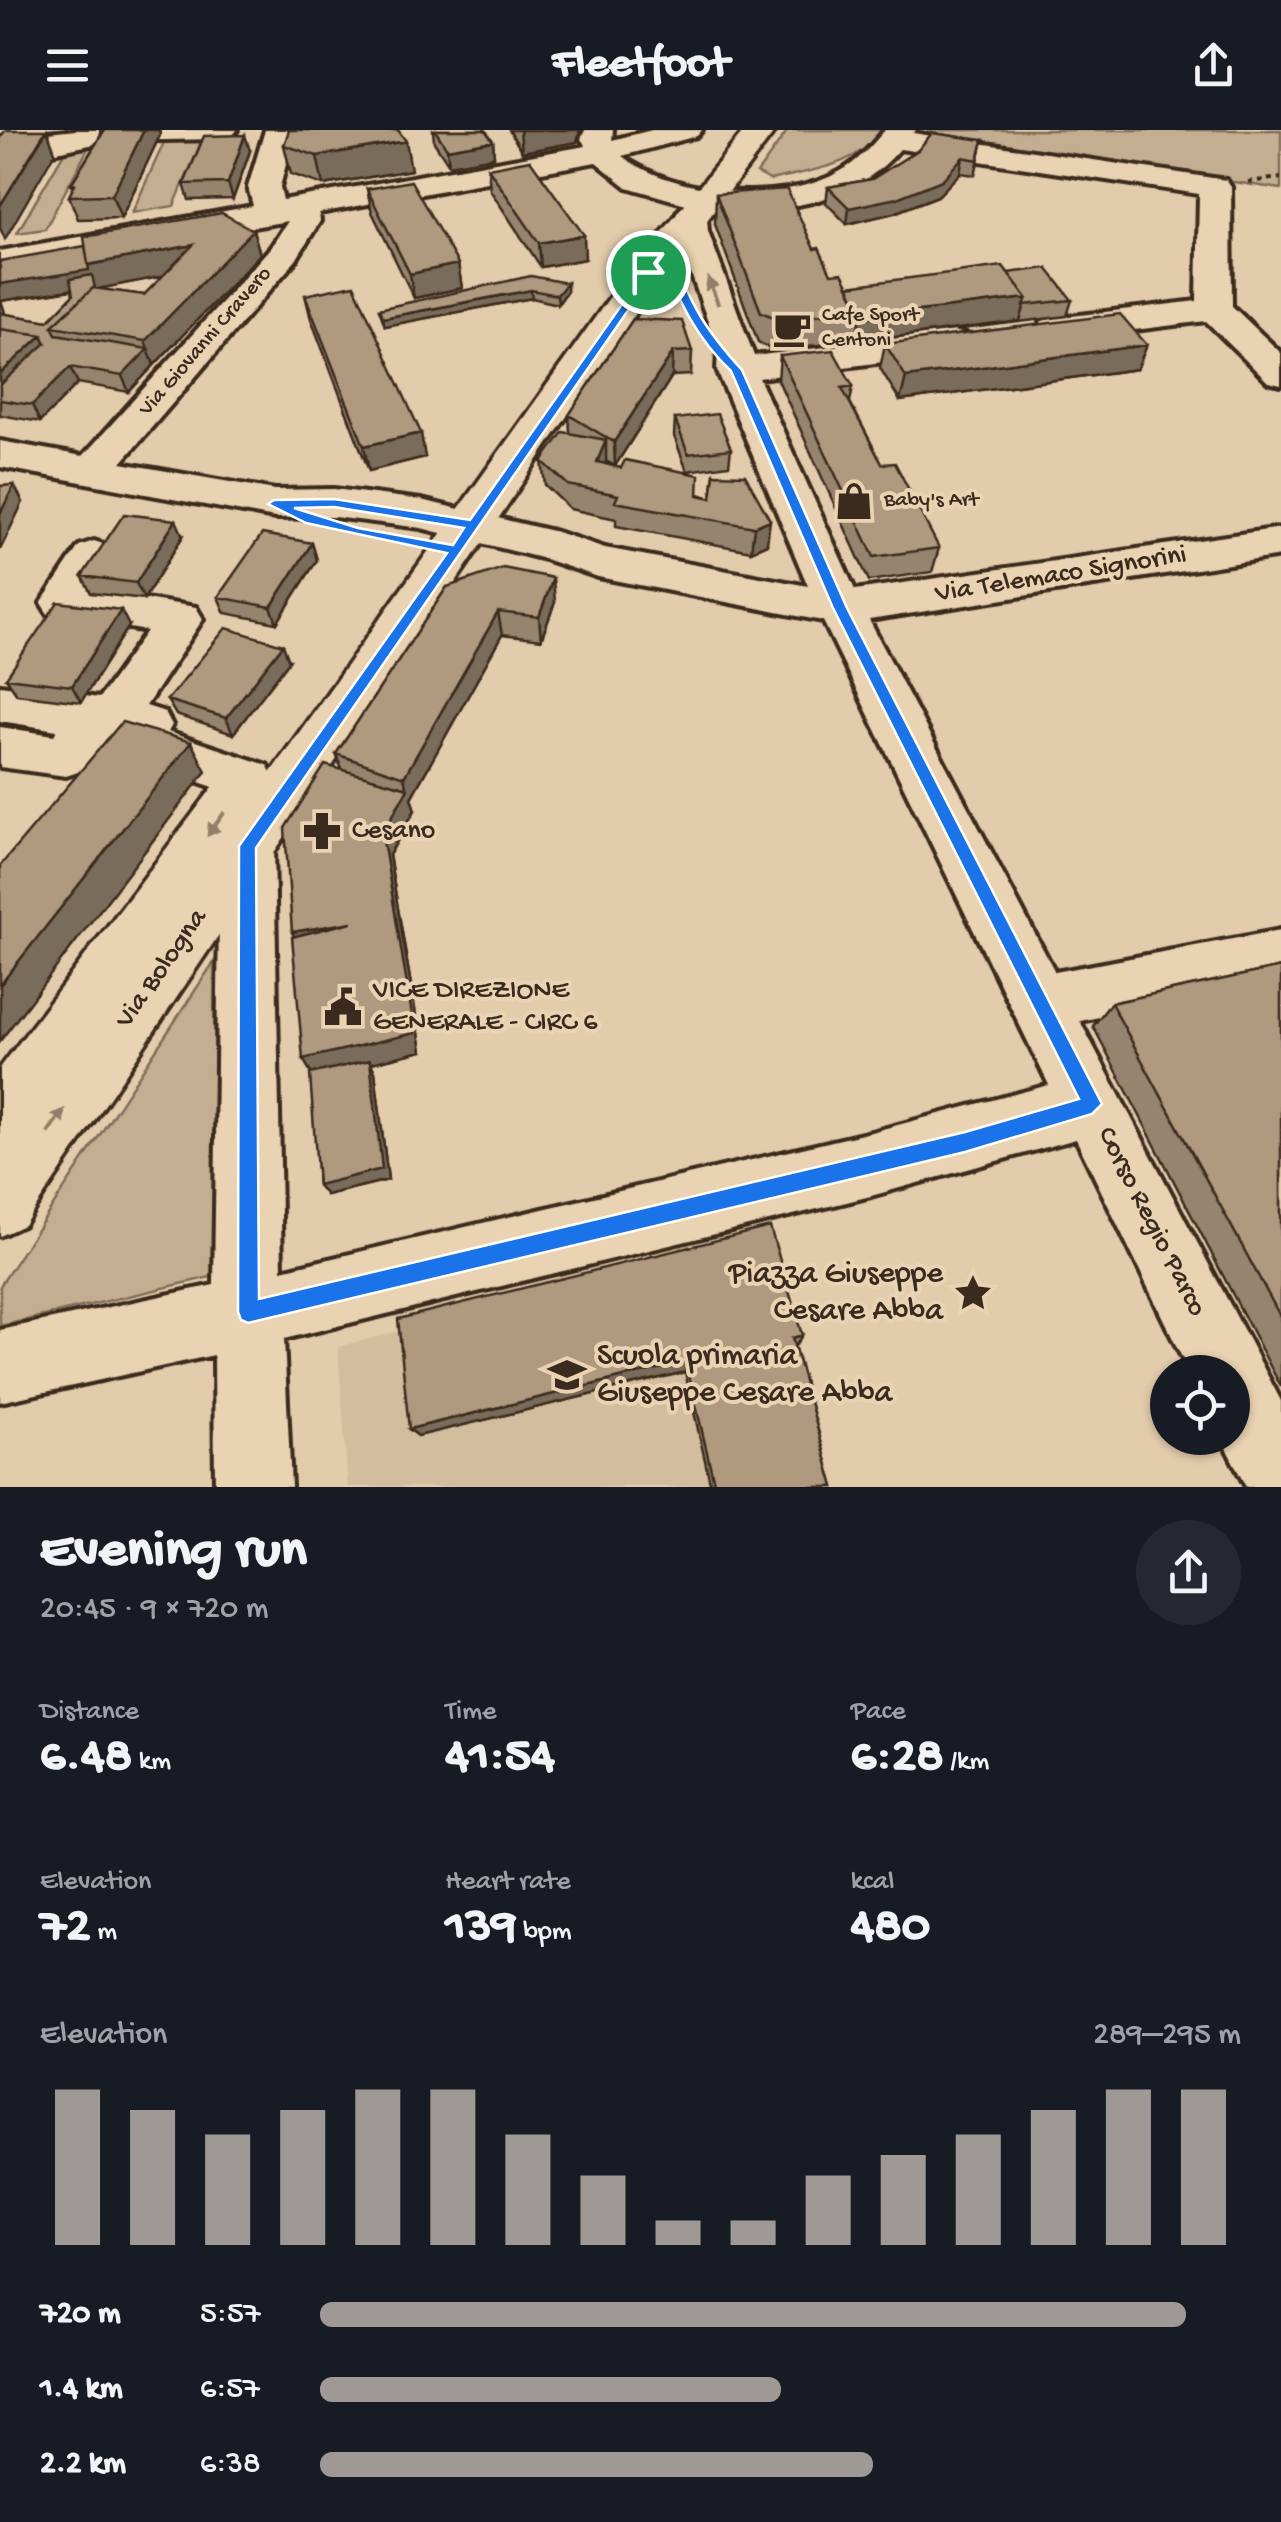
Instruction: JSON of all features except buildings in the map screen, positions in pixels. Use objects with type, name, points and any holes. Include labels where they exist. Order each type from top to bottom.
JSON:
[{"type":"main road","points":[[680,214],[732,130]]},
{"type":"main road","points":[[680,214],[761,130]]},
{"type":"main road","name":"Via Bologna","points":[[0,1122],[249,779],[446,534],[625,331],[680,214]]},
{"type":"main road","name":"Via Bologna","points":[[0,1201],[248,846],[446,534],[680,214]]},
{"type":"street","points":[[0,147],[18,130]]},
{"type":"street","points":[[0,147],[29,147],[106,131],[222,130]]},
{"type":"street","points":[[280,130],[266,177],[286,209]]},
{"type":"street","points":[[0,261],[430,183],[600,141],[687,130]]},
{"type":"street","points":[[93,162],[106,131]]},
{"type":"street","points":[[600,141],[628,175],[680,214],[843,182],[890,143],[1215,187],[1214,309],[1281,374]]},
{"type":"street","points":[[409,151],[430,183]]},
{"type":"street","name":"Via Giovanni Cravero","points":[[94,470],[284,253],[304,221],[286,209]]},
{"type":"street","name":"Corso Regio Parco","points":[[680,214],[688,308],[711,346],[1218,1355]]},
{"type":"street","name":"Corso Regio Parco","points":[[680,214],[692,231],[736,350],[711,346]]},
{"type":"street","points":[[1018,334],[1214,309]]},
{"type":"street","points":[[711,346],[980,339]]},
{"type":"street","name":"Via Telemaco Signorini","points":[[0,454],[274,504],[310,520],[446,534],[550,563],[598,562],[840,608],[1281,542]]},
{"type":"street","points":[[0,746],[66,756],[104,717],[180,618],[64,603],[94,556]]},
{"type":"street","points":[[0,703],[104,717],[208,742]]},
{"type":"street","points":[[74,805],[129,738],[249,779]]},
{"type":"street","points":[[248,846],[248,1312],[253,1487]]},
{"type":"street","points":[[1039,1002],[1281,955]]},
{"type":"street","points":[[0,1366],[248,1312],[965,1142],[1092,1104]]},
{"type":"street","points":[[1250,1418],[1281,1478]]},
{"type":"shaded area","points":[[788,130],[885,130],[846,160],[770,180],[757,173]]},
{"type":"shaded area","points":[[933,130],[1281,130],[1281,189],[928,137]]},
{"type":"shaded area","points":[[204,135],[174,206],[132,213],[167,136]]},
{"type":"shaded area","points":[[90,145],[45,229],[17,233],[65,151]]},
{"type":"shaded area","points":[[214,962],[215,1276],[0,1326],[0,1286]]},
{"type":"shaded area","name":"Scuola primaria Giuseppe Cesare Abba","points":[[407,1329],[787,1347],[825,1487],[348,1487],[338,1347]]},
{"type":"place","name":"Cafe Sport Centoni","points":[[792,329]]},
{"type":"place","name":"Baby's Art","points":[[854,501]]},
{"type":"place","name":"Cesano","points":[[322,831]]},
{"type":"place","name":"VICE DIREZIONE GENERALE - CIRC 6","points":[[343,1007]]},
{"type":"place","name":"Piazza Giuseppe Cesare Abba","points":[[973,1293]]},
{"type":"place","name":"Scuola primaria Giuseppe Cesare Abba","points":[[567,1375]]},
{"type":"route","points":[[648,272],[456,550],[310,520],[274,504],[334,503],[473,525],[456,550],[430,588],[248,846],[248,1312],[965,1142],[1092,1104],[840,608],[736,370],[714,348],[688,308],[664,251],[648,272]]}]
